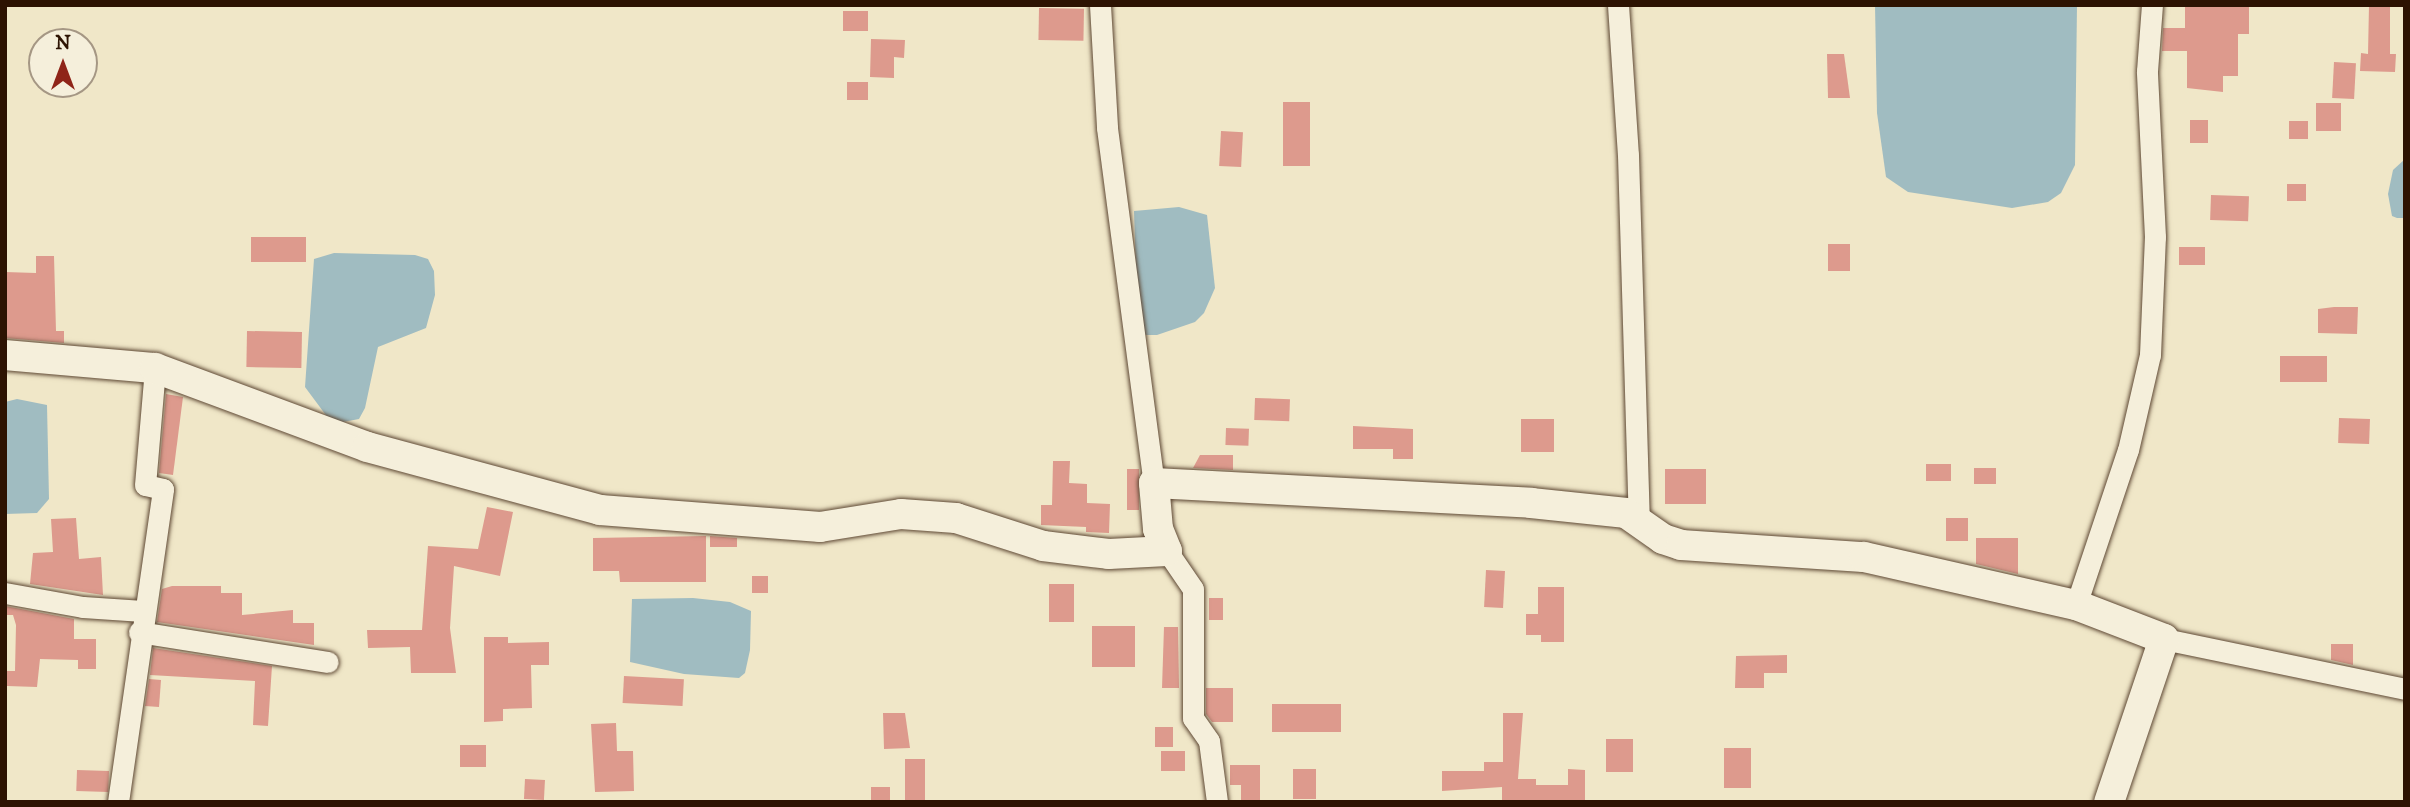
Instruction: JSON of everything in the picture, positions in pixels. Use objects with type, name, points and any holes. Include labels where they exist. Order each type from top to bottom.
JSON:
[{"type":"street","points":[[1100,5],[1107,128],[1158,529],[1167,551],[1193,589],[1193,718],[1209,741],[1217,802]]},
{"type":"street","points":[[1618,5],[1628,155],[1639,521]]},
{"type":"street","points":[[2076,606],[2128,450],[2150,355],[2155,237],[2147,71],[2152,5]]},
{"type":"street","points":[[5,355],[155,368],[367,447],[600,510],[820,527],[901,514],[956,518],[1043,546],[1109,554],[1167,551]]},
{"type":"street","points":[[118,802],[139,632],[163,489],[145,485],[155,368]]},
{"type":"street","points":[[1154,483],[1531,503],[1626,513],[1663,540],[1681,545],[1864,557],[2076,606],[2164,639],[2405,689]]},
{"type":"street","points":[[5,593],[83,607],[144,611]]},
{"type":"street","points":[[139,632],[328,662]]},
{"type":"street","points":[[2109,802],[2164,639]]},
{"type":"water","points":[[1875,5],[2077,5],[2075,165],[2061,193],[2048,202],[2012,208],[1908,192],[1886,177],[1877,113]]},
{"type":"water","points":[[2405,159],[2405,218],[2397,218],[2392,216],[2388,194],[2393,170]]},
{"type":"water","points":[[1179,207],[1207,215],[1215,288],[1204,313],[1195,322],[1157,335],[1138,335],[1134,211]]},
{"type":"water","points":[[334,253],[415,255],[428,259],[434,271],[435,295],[426,328],[378,347],[365,408],[359,419],[343,422],[328,418],[305,387],[314,259]]},
{"type":"water","points":[[17,399],[47,405],[49,499],[37,513],[5,514],[5,402]]},
{"type":"water","points":[[693,598],[730,602],[751,611],[750,650],[745,673],[739,678],[684,674],[630,662],[632,599]]},
{"type":"building","points":[[2185,5],[2249,6],[2249,34],[2238,34],[2238,76],[2223,76],[2223,92],[2187,88],[2187,51],[2162,51],[2163,28],[2185,28]]},
{"type":"building","points":[[2369,5],[2390,5],[2390,54],[2396,54],[2395,72],[2360,71],[2361,53],[2368,54]]},
{"type":"building","points":[[1039,8],[1084,9],[1083,41],[1038,40]]},
{"type":"building","points":[[843,11],[868,11],[868,31],[843,31]]},
{"type":"building","points":[[871,39],[905,40],[904,58],[894,57],[894,78],[870,77]]},
{"type":"building","points":[[1827,54],[1844,54],[1850,98],[1828,98]]},
{"type":"building","points":[[2334,62],[2356,63],[2354,99],[2332,98]]},
{"type":"building","points":[[847,82],[868,82],[868,100],[847,100]]},
{"type":"building","points":[[1283,102],[1310,102],[1310,166],[1283,166]]},
{"type":"building","points":[[2316,103],[2341,103],[2341,131],[2316,131]]},
{"type":"building","points":[[2190,120],[2208,120],[2208,143],[2190,143]]},
{"type":"building","points":[[2289,121],[2308,121],[2308,139],[2289,139]]},
{"type":"building","points":[[1221,131],[1243,132],[1241,167],[1219,166]]},
{"type":"building","points":[[2287,184],[2306,184],[2306,201],[2287,201]]},
{"type":"building","points":[[2211,195],[2249,196],[2248,221],[2210,220]]},
{"type":"building","points":[[251,237],[306,237],[306,262],[251,262]]},
{"type":"building","points":[[1828,244],[1850,244],[1850,271],[1828,271]]},
{"type":"building","points":[[2179,247],[2205,247],[2205,265],[2179,265]]},
{"type":"building","points":[[36,256],[54,256],[56,331],[64,331],[64,343],[5,338],[5,272],[36,273]]},
{"type":"building","points":[[2358,307],[2357,334],[2318,333],[2318,309]]},
{"type":"building","points":[[247,331],[302,332],[301,368],[246,367]]},
{"type":"building","points":[[2280,356],[2327,356],[2327,382],[2280,382]]},
{"type":"building","points":[[166,394],[183,397],[173,475],[159,473]]},
{"type":"building","points":[[1255,398],[1290,399],[1289,421],[1254,420]]},
{"type":"building","points":[[2339,418],[2370,419],[2369,444],[2338,443]]},
{"type":"building","points":[[1521,419],[1554,419],[1554,452],[1521,452]]},
{"type":"building","points":[[1353,426],[1413,429],[1413,459],[1393,459],[1393,449],[1353,449]]},
{"type":"building","points":[[1226,428],[1249,429],[1248,446],[1225,445]]},
{"type":"building","points":[[1200,455],[1233,455],[1233,470],[1193,468]]},
{"type":"building","points":[[1053,461],[1070,461],[1069,483],[1087,484],[1087,503],[1110,504],[1109,533],[1086,532],[1086,527],[1041,525],[1041,505],[1052,505]]},
{"type":"building","points":[[1926,464],[1951,464],[1951,481],[1926,481]]},
{"type":"building","points":[[1974,468],[1996,468],[1996,484],[1974,484]]},
{"type":"building","points":[[1127,469],[1139,469],[1139,510],[1127,510]]},
{"type":"building","points":[[1665,469],[1706,469],[1706,504],[1665,504]]},
{"type":"building","points":[[487,507],[513,512],[500,576],[454,566],[450,628],[456,673],[411,673],[410,647],[368,648],[367,630],[422,630],[428,546],[478,549]]},
{"type":"building","points":[[76,518],[79,559],[101,557],[103,595],[30,584],[33,553],[53,552],[51,519]]},
{"type":"building","points":[[1946,518],[1968,518],[1968,541],[1946,541]]},
{"type":"building","points":[[706,536],[706,582],[620,582],[619,571],[593,571],[593,538]]},
{"type":"building","points":[[710,536],[737,538],[737,547],[710,547]]},
{"type":"building","points":[[1976,538],[2018,538],[2018,574],[1976,564]]},
{"type":"building","points":[[1486,570],[1505,571],[1503,608],[1484,607]]},
{"type":"building","points":[[752,576],[768,576],[768,593],[752,593]]},
{"type":"building","points":[[1049,584],[1074,584],[1074,622],[1049,622]]},
{"type":"building","points":[[172,586],[221,586],[221,593],[242,593],[242,615],[293,610],[293,623],[314,623],[314,645],[157,622],[162,589]]},
{"type":"building","points":[[1538,587],[1564,587],[1564,642],[1541,642],[1541,635],[1526,635],[1526,614],[1538,614]]},
{"type":"building","points":[[1209,598],[1223,598],[1223,620],[1209,620]]},
{"type":"building","points":[[5,606],[74,619],[74,639],[96,639],[96,669],[78,669],[78,660],[40,659],[37,687],[7,686],[7,671],[15,671],[16,625],[13,615],[5,615]]},
{"type":"building","points":[[1092,626],[1135,626],[1135,667],[1092,667]]},
{"type":"building","points":[[1164,627],[1178,627],[1179,688],[1162,688]]},
{"type":"building","points":[[484,637],[508,637],[508,643],[549,642],[549,665],[531,665],[532,708],[503,709],[503,721],[484,722]]},
{"type":"building","points":[[2331,644],[2353,644],[2353,665],[2331,660]]},
{"type":"building","points":[[153,648],[272,666],[268,726],[253,725],[255,681],[150,675]]},
{"type":"building","points":[[1787,655],[1787,673],[1764,673],[1764,688],[1735,688],[1736,656]]},
{"type":"building","points":[[624,676],[684,679],[683,706],[623,703]]},
{"type":"building","points":[[149,679],[161,680],[159,707],[145,706]]},
{"type":"building","points":[[1206,688],[1233,688],[1233,722],[1212,722],[1206,714]]},
{"type":"building","points":[[1272,704],[1341,704],[1341,732],[1272,732]]},
{"type":"building","points":[[883,713],[905,713],[910,748],[884,749]]},
{"type":"building","points":[[1503,713],[1523,713],[1518,779],[1536,779],[1536,785],[1568,785],[1568,769],[1585,770],[1585,802],[1502,802],[1502,787],[1442,791],[1442,771],[1484,771],[1484,762],[1503,762]]},
{"type":"building","points":[[616,723],[617,751],[633,751],[634,791],[595,792],[591,724]]},
{"type":"building","points":[[1155,727],[1173,727],[1173,747],[1155,747]]},
{"type":"building","points":[[1606,739],[1633,739],[1633,772],[1606,772]]},
{"type":"building","points":[[460,745],[486,745],[486,767],[460,767]]},
{"type":"building","points":[[1724,748],[1751,748],[1751,788],[1724,788]]},
{"type":"building","points":[[1161,751],[1185,751],[1185,771],[1161,771]]},
{"type":"building","points":[[905,759],[925,759],[925,800],[905,800]]},
{"type":"building","points":[[1230,765],[1260,765],[1260,802],[1241,802],[1241,785],[1230,785]]},
{"type":"building","points":[[1293,769],[1316,769],[1316,799],[1293,799]]},
{"type":"building","points":[[77,770],[109,771],[108,792],[76,791]]},
{"type":"building","points":[[525,779],[545,780],[544,800],[524,799]]},
{"type":"building","points":[[871,787],[890,787],[890,802],[871,802]]}]
